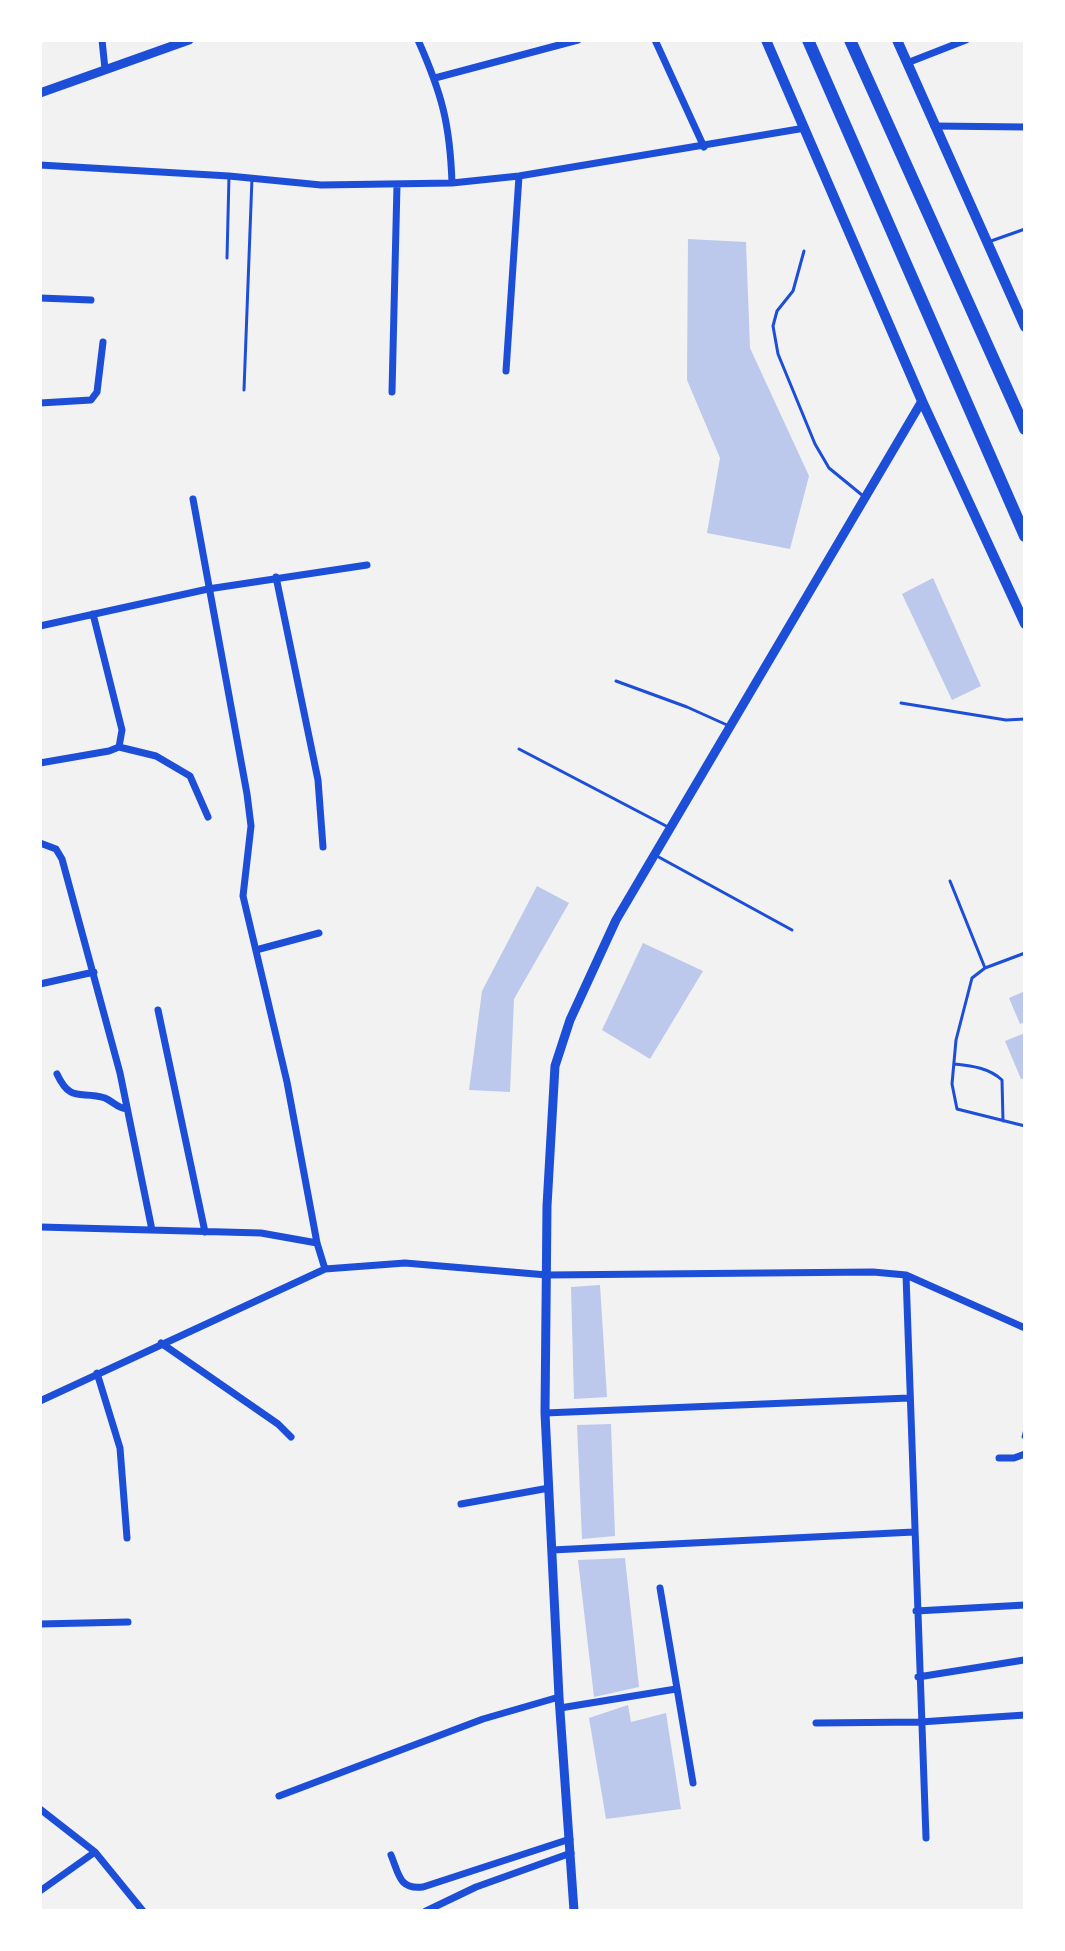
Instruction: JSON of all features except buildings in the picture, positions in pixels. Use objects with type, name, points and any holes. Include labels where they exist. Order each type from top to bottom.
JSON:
[{"type":"highway","points":[[808,40],[1025,536]]},
{"type":"highway","points":[[850,40],[1025,429]]},
{"type":"main road","points":[[766,40],[922,401],[1025,624]]},
{"type":"main road","points":[[897,40],[1024,324]]},
{"type":"street","points":[[102,40],[105,69]]},
{"type":"street","points":[[40,93],[189,40]]},
{"type":"street","points":[[418,40],[435,78],[451,138],[452,183]]},
{"type":"street","points":[[435,78],[578,40]]},
{"type":"street","points":[[655,40],[704,147]]},
{"type":"street","points":[[907,63],[966,40]]},
{"type":"street","points":[[934,126],[1025,127]]},
{"type":"street","points":[[40,165],[229,176],[321,185],[452,183],[519,176],[805,128]]},
{"type":"street","points":[[506,371],[519,176]]},
{"type":"street","points":[[392,392],[397,185]]},
{"type":"street","points":[[40,298],[91,300]]},
{"type":"street","points":[[40,403],[91,400],[97,392],[103,342]]},
{"type":"street","points":[[574,1911],[545,1413],[549,1145],[555,1066],[570,1020],[616,920],[922,401]]},
{"type":"street","points":[[193,499],[247,794],[251,826],[243,896],[287,1082],[317,1243],[325,1269]]},
{"type":"street","points":[[40,626],[208,589],[367,565]]},
{"type":"street","points":[[276,577],[318,780],[323,847]]},
{"type":"street","points":[[93,614],[122,730],[119,747]]},
{"type":"street","points":[[40,763],[119,747],[156,756],[190,776],[208,817]]},
{"type":"street","points":[[40,843],[56,849],[62,859],[94,972],[152,1230]]},
{"type":"street","points":[[256,950],[319,933]]},
{"type":"street","points":[[40,984],[94,972]]},
{"type":"street","points":[[158,1010],[205,1232]]},
{"type":"street","points":[[57,1074],[62,1085],[73,1094],[103,1098],[119,1109],[127,1109]]},
{"type":"street","points":[[40,1227],[261,1233],[317,1243]]},
{"type":"street","points":[[40,1401],[325,1269],[405,1263],[547,1275],[821,1271],[906,1275],[1025,1328]]},
{"type":"street","points":[[906,1275],[926,1838]]},
{"type":"street","points":[[161,1343],[278,1424],[291,1437]]},
{"type":"street","points":[[97,1373],[120,1448],[127,1538]]},
{"type":"street","points":[[545,1413],[909,1398]]},
{"type":"street","points":[[999,1458],[1025,1454]]},
{"type":"street","points":[[461,1504],[549,1488]]},
{"type":"street","points":[[552,1550],[914,1532]]},
{"type":"street","points":[[660,1588],[693,1783]]},
{"type":"street","points":[[916,1611],[1025,1605]]},
{"type":"street","points":[[40,1624],[128,1622]]},
{"type":"street","points":[[918,1677],[1024,1660]]},
{"type":"street","points":[[279,1796],[483,1719],[560,1703],[676,1689]]},
{"type":"street","points":[[816,1723],[920,1722],[1025,1715]]},
{"type":"street","points":[[40,1809],[95,1852],[143,1911]]},
{"type":"street","points":[[391,1855],[407,1887],[423,1887],[570,1839]]},
{"type":"street","points":[[40,1891],[95,1852]]},
{"type":"street","points":[[426,1911],[476,1887],[571,1853]]},
{"type":"lane","points":[[227,258],[229,176]]},
{"type":"lane","points":[[244,390],[252,178]]},
{"type":"lane","points":[[987,243],[1025,229]]},
{"type":"lane","points":[[804,251],[793,291],[777,311],[773,326],[778,354],[815,444],[829,468],[865,498]]},
{"type":"lane","points":[[616,681],[731,726]]},
{"type":"lane","points":[[901,703],[1006,720],[1025,719]]},
{"type":"lane","points":[[519,749],[671,828]]},
{"type":"lane","points":[[655,855],[792,930]]},
{"type":"lane","points":[[950,881],[985,968]]},
{"type":"lane","points":[[1025,953],[985,968],[972,978],[956,1040],[952,1084],[955,1107],[1025,1126]]},
{"type":"lane","points":[[954,1064],[977,1067],[1002,1080],[1003,1121]]},
{"type":"lane","points":[[1023,1437],[1025,1429]]}]
